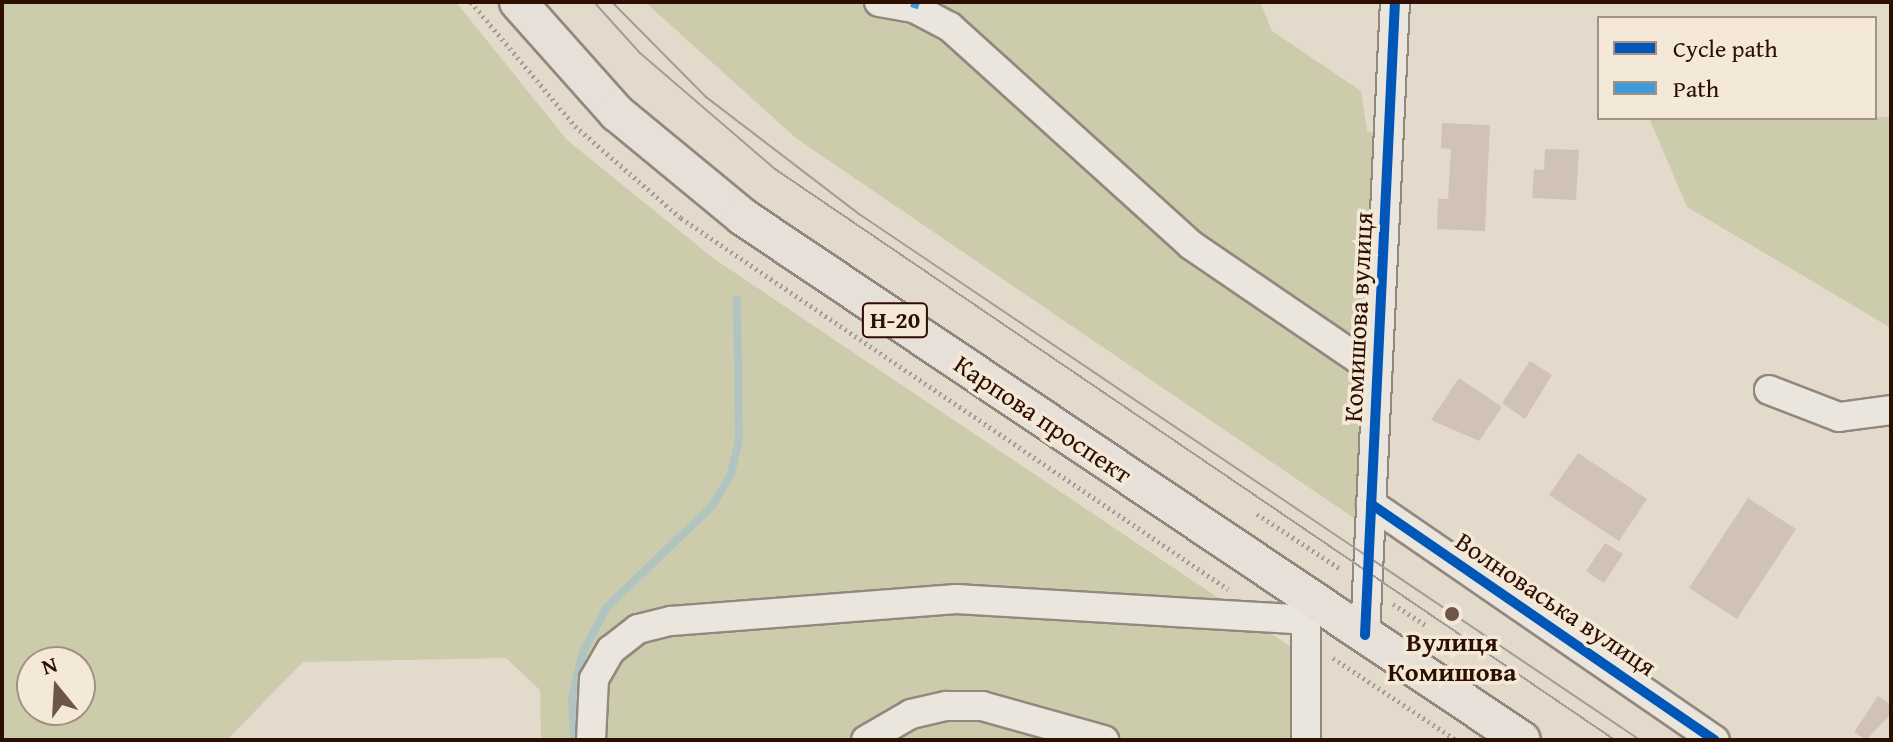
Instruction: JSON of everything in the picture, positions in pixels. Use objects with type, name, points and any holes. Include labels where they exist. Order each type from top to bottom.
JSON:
[{"type":"main road","name":"Карпова проспект","points":[[518,2],[617,113],[743,217],[1306,608],[1365,635],[1522,740]]},
{"type":"street","points":[[879,2],[914,8],[950,27],[1191,245],[1377,372]]},
{"type":"street","name":"Комишова вулиця","points":[[1365,635],[1395,2]]},
{"type":"street","points":[[1769,390],[1839,417],[1891,410]]},
{"type":"street","name":"Волноваська вулиця","points":[[1371,504],[1715,740]]},
{"type":"street","points":[[591,740],[594,679],[611,650],[638,629],[671,621],[956,599],[1306,608],[1306,740]]},
{"type":"street","points":[[866,740],[911,714],[946,706],[982,706],[1104,740]]},
{"type":"path","points":[[1257,514],[1349,575]]},
{"type":"path","points":[[1387,600],[1425,625]]},
{"type":"green space","points":[[2,2],[456,2],[567,140],[713,258],[1306,657],[1306,740],[541,740],[540,690],[506,658],[303,662],[227,740],[2,740]]},
{"type":"green space","points":[[645,2],[1260,2],[1272,31],[1361,91],[1367,131],[1388,135],[1370,529],[797,139]]},
{"type":"green space","points":[[1877,117],[1891,117],[1891,328],[1687,207],[1650,120],[1877,120]]},
{"type":"building","points":[[1442,123],[1490,125],[1485,231],[1437,229],[1438,199],[1448,199],[1451,149],[1441,148]]},
{"type":"building","points":[[1545,149],[1579,150],[1576,200],[1532,198],[1534,169],[1544,170]]},
{"type":"building","points":[[1530,361],[1552,375],[1525,419],[1502,403]]},
{"type":"building","points":[[1459,378],[1502,407],[1479,441],[1431,420]]},
{"type":"building","points":[[1578,453],[1647,499],[1619,541],[1549,495]]},
{"type":"building","points":[[1748,498],[1796,529],[1737,619],[1689,588]]},
{"type":"building","points":[[1605,543],[1623,554],[1604,583],[1586,571]]},
{"type":"building","points":[[1878,696],[1891,705],[1891,714],[1866,740],[1854,732]]},
{"type":"waterway","points":[[574,740],[572,698],[583,652],[607,607],[712,506],[731,474],[739,439],[737,300]]},
{"type":"tram line","points":[[594,2],[640,53],[775,169],[1615,740]]},
{"type":"tram line","points":[[612,2],[706,97],[859,214],[1640,740]]},
{"type":"marked path","points":[[914,8],[916,2]]},
{"type":"cycle path","points":[[1365,635],[1395,2]]},
{"type":"cycle path","points":[[1371,504],[1715,740]]},
{"type":"place","name":"Вулиця Комишова","points":[[1452,614]]}]
